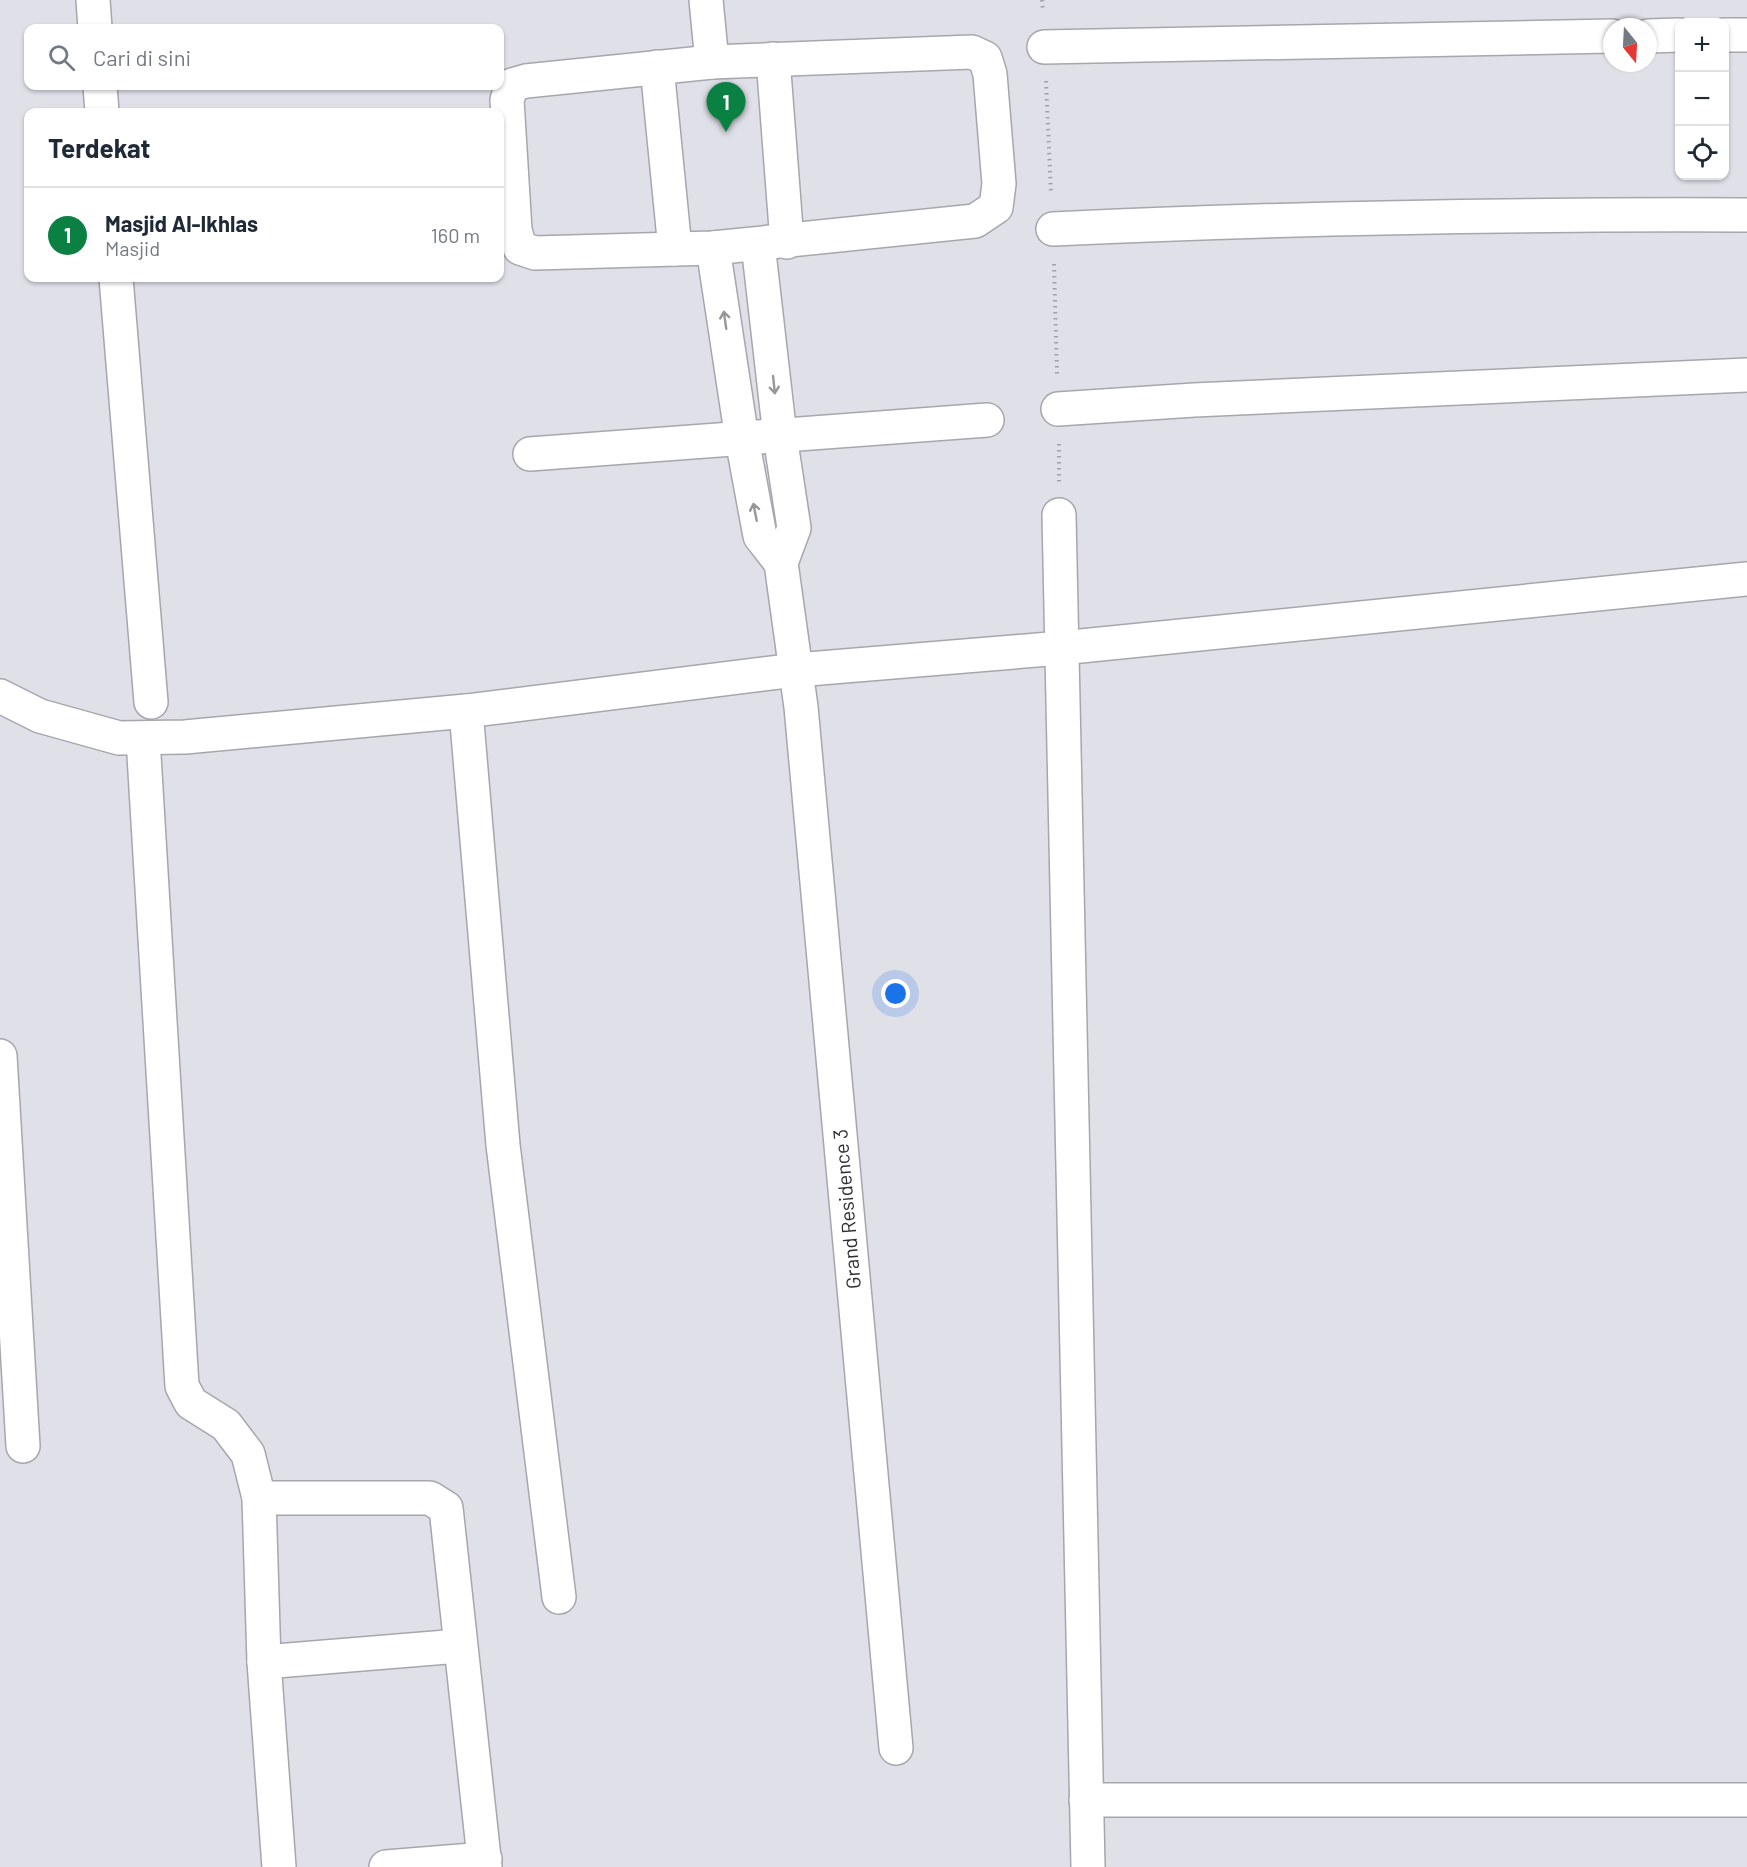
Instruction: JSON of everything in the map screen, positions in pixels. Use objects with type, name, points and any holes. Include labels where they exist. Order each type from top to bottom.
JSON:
[{"type":"street","points":[[93,0],[95,24]]},
{"type":"street","points":[[706,0],[712,62]]},
{"type":"street","points":[[1729,35],[1747,34]]},
{"type":"street","points":[[1657,36],[1675,35]]},
{"type":"street","points":[[1044,47],[1603,36]]},
{"type":"street","points":[[972,52],[985,58],[990,74],[999,184],[996,207],[975,221],[772,243],[713,248],[536,253],[520,248],[515,230],[507,100],[512,85],[526,81],[657,67],[773,60],[972,52]]},
{"type":"street","points":[[773,60],[772,243],[780,436],[794,528],[781,563]]},
{"type":"street","points":[[657,67],[675,249]]},
{"type":"street","points":[[100,90],[102,108]]},
{"type":"street","points":[[1053,229],[1214,221],[1493,215],[1747,215]]},
{"type":"street","points":[[713,248],[742,439],[760,536],[781,563]]},
{"type":"street","points":[[116,282],[151,702]]},
{"type":"street","points":[[1058,409],[1218,399],[1747,375]]},
{"type":"street","points":[[530,454],[987,420]]},
{"type":"street","points":[[1059,515],[1088,1867]]},
{"type":"street","name":"Grand Residence 3","points":[[781,563],[796,670],[896,1748]]},
{"type":"street","points":[[0,696],[40,716],[84,730],[118,738],[143,739],[466,711],[796,670],[1061,648],[1747,579]]},
{"type":"street","points":[[466,711],[503,1145],[559,1597]]},
{"type":"street","points":[[143,739],[182,1386],[191,1403],[226,1425],[248,1454],[259,1498],[264,1662],[279,1867]]},
{"type":"street","points":[[0,1056],[23,1446]]},
{"type":"street","points":[[259,1498],[430,1498],[442,1503],[446,1508],[459,1646],[485,1863],[386,1867]]},
{"type":"street","points":[[264,1662],[459,1646]]},
{"type":"street","points":[[1086,1800],[1747,1800]]},
{"type":"place","name":"Masjid Al-Ikhlas","points":[[726,132]]}]
